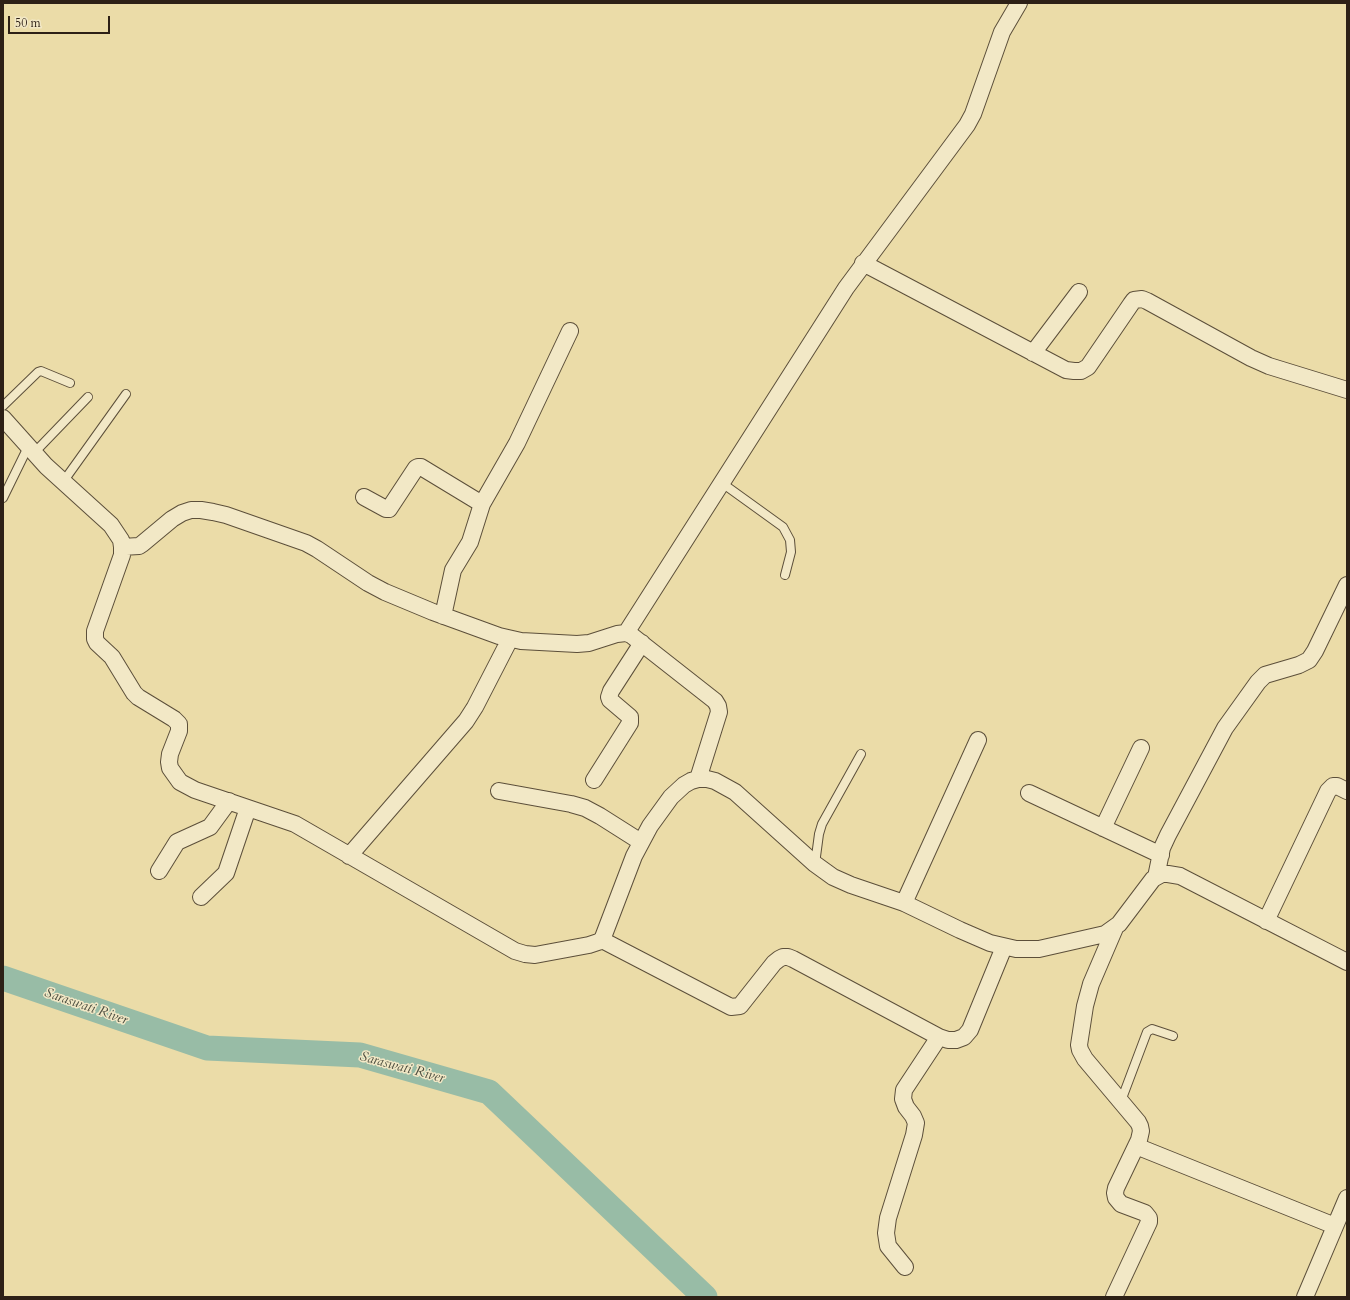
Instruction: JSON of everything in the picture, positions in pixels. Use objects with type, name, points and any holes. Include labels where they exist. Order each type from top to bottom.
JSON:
[{"type":"street","points":[[626,633],[846,288],[863,263],[967,125],[973,114],[1002,32],[1019,3]]},
{"type":"street","points":[[863,263],[1066,370],[1081,371],[1088,367],[1134,300],[1142,299],[1269,366],[1347,390]]},
{"type":"street","points":[[1033,353],[1079,292]]},
{"type":"street","points":[[443,616],[453,570],[470,542],[482,504],[517,443],[570,331]]},
{"type":"street","points":[[3,418],[31,450],[63,482],[111,525],[121,540],[122,547],[120,563],[95,631],[95,639],[97,643],[112,657],[134,693],[174,719],[179,724],[179,731],[170,754],[170,768],[180,782],[187,786],[295,824],[515,951],[535,955],[589,945],[602,940],[634,856],[641,842],[671,797],[684,785],[698,778],[715,781],[735,792],[815,864],[840,881],[904,902],[975,937],[1004,947],[1027,950],[1051,947],[1104,934],[1119,924],[1156,877],[1162,874],[1168,874],[1180,876],[1347,962]]},
{"type":"street","points":[[364,497],[386,509],[389,509],[416,468],[421,467],[482,504]]},
{"type":"street","points":[[122,547],[139,546],[172,519],[182,513],[191,510],[213,512],[226,515],[312,546],[368,583],[409,603],[510,639],[577,644],[589,643],[617,634],[626,633],[631,635],[714,701],[718,706],[718,712],[698,778]]},
{"type":"street","points":[[1156,877],[1160,855],[1168,835],[1228,724],[1258,682],[1265,675],[1299,665],[1309,660],[1315,651],[1347,585]]},
{"type":"street","points":[[349,856],[466,721],[475,707],[510,639]]},
{"type":"street","points":[[594,780],[630,723],[630,717],[610,700],[609,697],[611,691],[642,643]]},
{"type":"street","points":[[904,902],[978,740]]},
{"type":"street","points":[[1103,828],[1141,748]]},
{"type":"street","points":[[1266,921],[1328,791],[1334,786],[1347,791]]},
{"type":"street","points":[[499,791],[571,804],[585,808],[641,842]]},
{"type":"street","points":[[1029,793],[1160,855]]},
{"type":"street","points":[[159,871],[177,842],[210,827],[229,801]]},
{"type":"street","points":[[201,897],[226,873],[248,808]]},
{"type":"street","points":[[1114,1297],[1149,1222],[1149,1218],[1145,1213],[1121,1204],[1116,1198],[1115,1193],[1140,1136],[1140,1126],[1121,1101],[1084,1059],[1080,1050],[1079,1039],[1089,990],[1115,928]]},
{"type":"street","points":[[602,940],[731,1007],[740,1006],[774,963],[783,957],[788,957],[939,1037],[948,1040],[956,1040],[964,1037],[970,1030],[1004,947]]},
{"type":"street","points":[[905,1267],[888,1246],[886,1233],[888,1218],[914,1135],[916,1123],[903,1099],[904,1090],[939,1037]]},
{"type":"street","points":[[1136,1146],[1335,1226]]},
{"type":"street","points":[[1305,1297],[1347,1198]]},
{"type":"lane","points":[[3,406],[38,372],[41,371],[70,383]]},
{"type":"lane","points":[[63,482],[126,394]]},
{"type":"lane","points":[[3,498],[31,450],[88,397]]},
{"type":"lane","points":[[722,483],[783,528],[790,540],[791,552],[785,575]]},
{"type":"lane","points":[[815,864],[819,834],[822,824],[860,754]]},
{"type":"lane","points":[[1121,1101],[1147,1032],[1152,1029],[1173,1036]]},
{"type":"waterway","name":"Saraswati River","points":[[3,978],[207,1048],[360,1055],[489,1092],[705,1297]]}]
